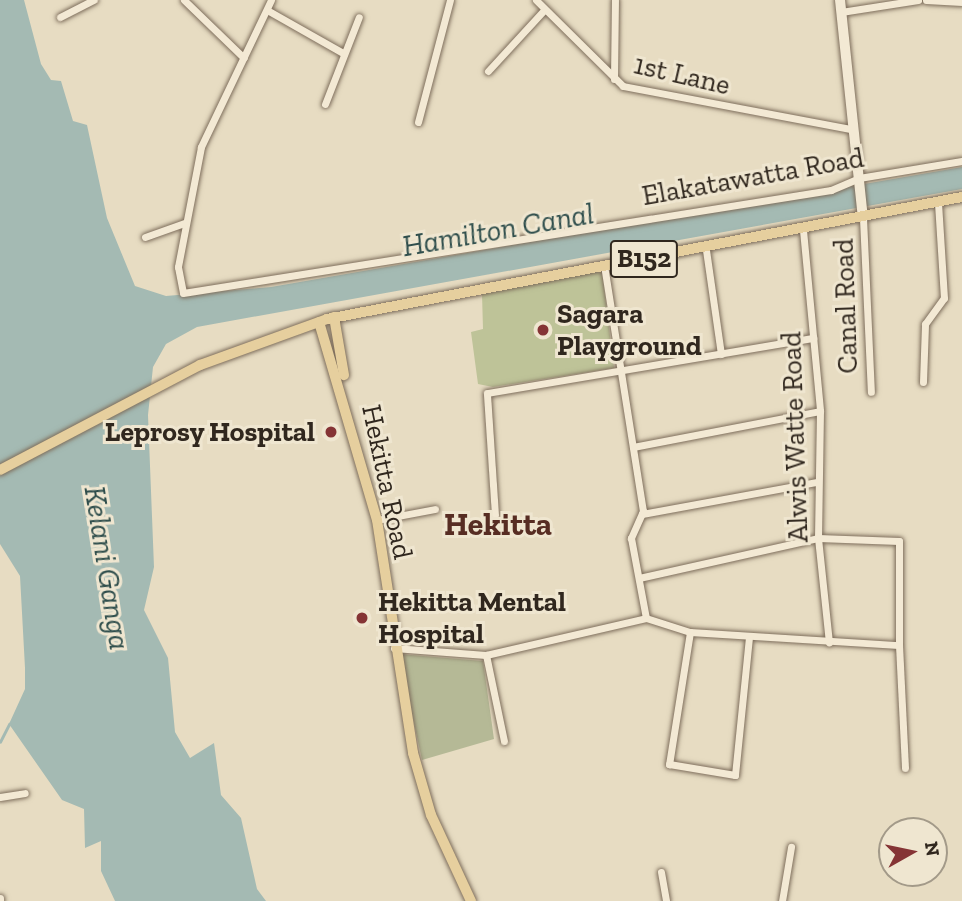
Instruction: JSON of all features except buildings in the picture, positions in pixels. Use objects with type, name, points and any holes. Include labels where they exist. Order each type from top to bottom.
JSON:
[{"type":"main road","name":"B152","points":[[0,470],[159,385],[334,317],[604,265],[706,250],[962,198]]},
{"type":"main road","name":"Hekitta Road","points":[[334,317],[345,395]]},
{"type":"main road","name":"Hekitta Road","points":[[319,322],[345,395],[377,520],[393,648],[431,815],[471,901]]},
{"type":"street","points":[[60,18],[94,0]]},
{"type":"street","points":[[184,0],[192,15],[244,58]]},
{"type":"street","points":[[145,237],[184,223],[201,147],[271,0]]},
{"type":"street","points":[[418,122],[450,0]]},
{"type":"street","name":"1st Lane","points":[[536,0],[614,80],[637,90],[851,129]]},
{"type":"street","points":[[614,80],[615,0]]},
{"type":"street","points":[[840,0],[851,129],[863,218]]},
{"type":"street","points":[[841,12],[918,0]]},
{"type":"street","points":[[926,0],[962,2]]},
{"type":"street","points":[[267,10],[343,53]]},
{"type":"street","points":[[488,71],[544,10]]},
{"type":"street","points":[[325,104],[359,17]]},
{"type":"street","name":"Elakatawatta Road","points":[[184,223],[178,291],[831,190],[859,178],[962,161]]},
{"type":"street","points":[[923,382],[925,324],[944,298],[938,203]]},
{"type":"street","name":"Canal Road","points":[[863,218],[871,392]]},
{"type":"street","name":"Alwis Watte Road","points":[[803,230],[820,411],[818,538],[829,642]]},
{"type":"street","points":[[706,250],[721,354]]},
{"type":"street","points":[[604,265],[642,514],[631,538],[646,618]]},
{"type":"street","points":[[495,515],[487,393],[621,374],[813,338]]},
{"type":"street","points":[[633,447],[820,411]]},
{"type":"street","points":[[642,514],[817,482]]},
{"type":"street","points":[[377,520],[435,509]]},
{"type":"street","points":[[639,578],[818,538],[899,541],[899,645],[905,768]]},
{"type":"street","points":[[393,648],[486,655],[646,618],[690,632],[748,638],[899,645]]},
{"type":"street","points":[[690,632],[669,764],[734,775],[748,638]]},
{"type":"street","points":[[486,655],[504,741]]},
{"type":"street","points":[[0,797],[25,793]]},
{"type":"street","points":[[782,901],[791,847]]},
{"type":"street","points":[[661,872],[666,901]]},
{"type":"green space","name":"Sagara Playground","points":[[602,271],[614,368],[493,387],[478,384],[471,332],[483,329],[482,294]]},
{"type":"green space","points":[[399,654],[483,661],[494,739],[422,760]]},
{"type":"water","name":"Kelani Ganga","points":[[0,0],[24,0],[41,64],[51,80],[61,81],[73,121],[87,125],[107,218],[135,286],[166,296],[271,287],[962,167],[962,189],[197,327],[166,344],[153,367],[148,415],[154,567],[144,610],[168,658],[175,732],[190,758],[214,743],[221,795],[241,818],[257,889],[266,901],[115,901],[101,871],[101,841],[85,848],[84,809],[62,800],[9,724],[25,689],[25,668],[20,576],[0,544]]},
{"type":"waterway","points":[[0,742],[9,724]]},
{"type":"place","name":"Sagara Playground","points":[[543,330]]},
{"type":"place","name":"Leprosy Hospital","points":[[331,432]]},
{"type":"place","name":"Hekitta Mental Hospital","points":[[362,618]]},
{"type":"district","name":"Hekitta","points":[[498,524]]},
{"type":"water label","name":"Hamilton Canal","points":[[498,230]]}]
